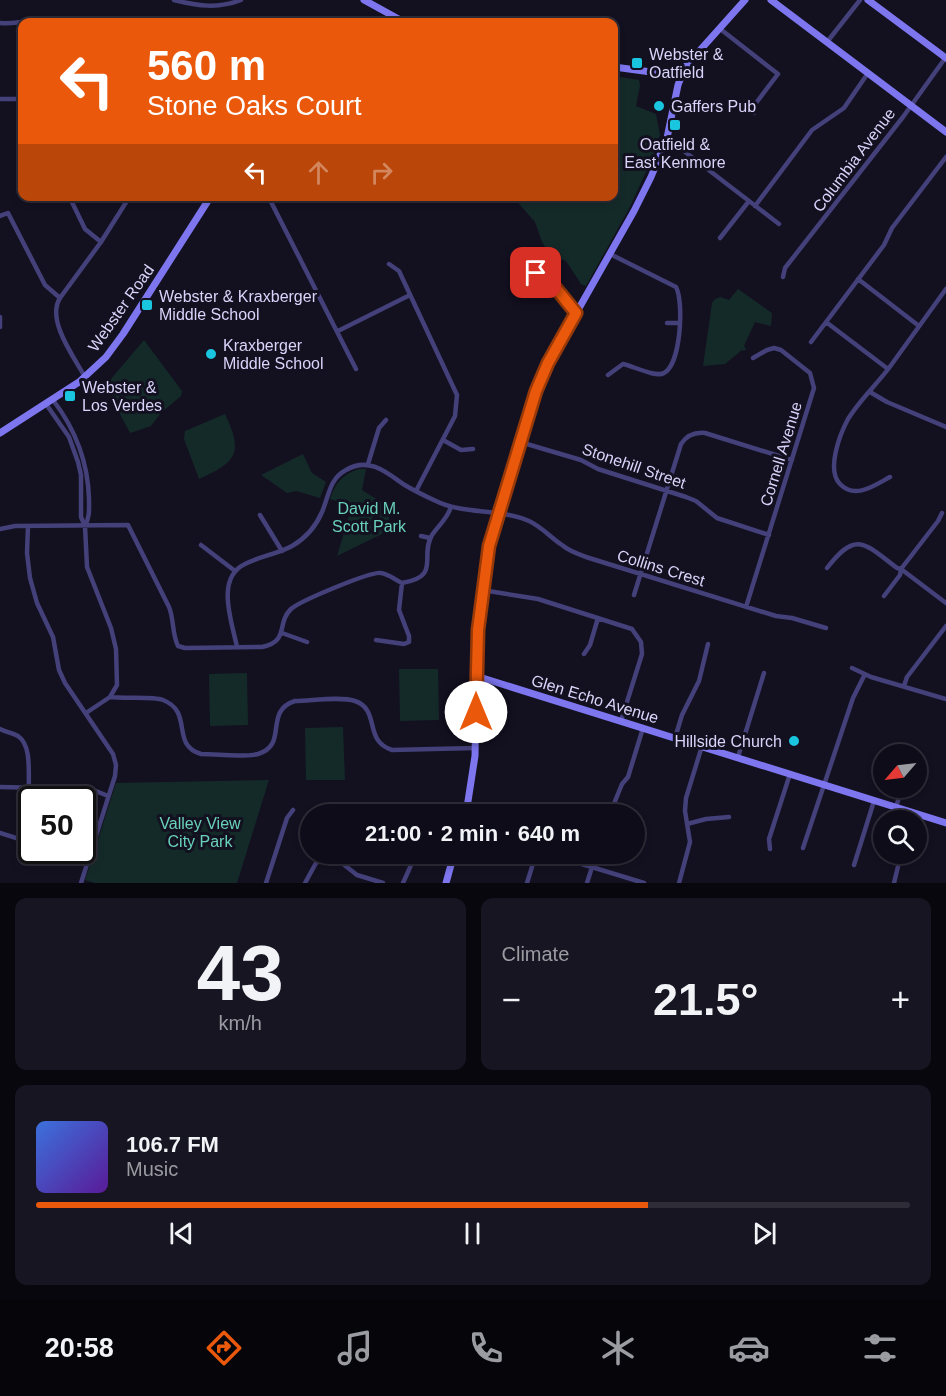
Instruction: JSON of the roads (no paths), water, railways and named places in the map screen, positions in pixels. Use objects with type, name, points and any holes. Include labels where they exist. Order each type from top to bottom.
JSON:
[{"type":"street","points":[[174,0],[205,6],[224,5],[241,0]]},
{"type":"street","points":[[364,0],[397,18]]},
{"type":"street","points":[[468,804],[475,748],[476,676],[486,558],[520,442],[545,370],[638,204],[667,138],[681,76],[689,61],[745,0]]},
{"type":"street","points":[[771,0],[946,132]]},
{"type":"street","points":[[827,42],[860,0]]},
{"type":"street","points":[[868,0],[946,58]]},
{"type":"street","points":[[0,23],[18,22]]},
{"type":"street","points":[[719,28],[778,74],[756,103],[754,113]]},
{"type":"street","name":"Columbia Avenue","points":[[783,277],[785,268],[807,243],[946,58]]},
{"type":"street","points":[[618,68],[681,76]]},
{"type":"street","points":[[755,206],[812,130],[844,108],[868,73]]},
{"type":"street","points":[[0,99],[18,99]]},
{"type":"street","points":[[667,138],[778,224]]},
{"type":"street","points":[[811,342],[946,157]]},
{"type":"street","points":[[72,201],[86,229],[101,242]]},
{"type":"street","points":[[85,377],[56,322],[56,307],[127,201]]},
{"type":"street","name":"Webster Road","points":[[0,433],[85,377],[105,357],[123,334],[208,201]]},
{"type":"street","points":[[271,201],[356,369]]},
{"type":"street","points":[[720,238],[748,201]]},
{"type":"street","points":[[0,216],[8,213],[45,285],[60,298]]},
{"type":"street","points":[[608,375],[623,364],[657,375],[666,373],[675,353],[680,323],[680,300],[676,287],[610,254]]},
{"type":"street","points":[[389,264],[399,271],[458,395],[455,416],[416,491]]},
{"type":"street","points":[[536,273],[546,276],[576,313]]},
{"type":"street","points":[[858,279],[919,326]]},
{"type":"street","points":[[890,477],[860,491],[848,489],[838,482],[833,465],[847,423],[946,289]]},
{"type":"street","points":[[338,332],[410,295]]},
{"type":"street","points":[[0,317],[0,327]]},
{"type":"street","points":[[826,321],[888,369]]},
{"type":"street","points":[[667,322],[680,323]]},
{"type":"street","name":"Cornell Avenue","points":[[746,607],[812,396],[813,380],[806,368],[782,350],[774,348],[753,358]]},
{"type":"street","points":[[870,392],[887,402],[946,427]]},
{"type":"street","points":[[50,402],[69,437],[78,462],[81,475],[81,517],[85,526],[87,567],[111,628],[116,649],[117,685],[110,697],[86,713]]},
{"type":"street","points":[[237,647],[227,593],[229,581],[235,571],[246,563],[282,551],[300,541],[313,528],[322,512],[329,490],[338,476],[353,466],[368,464],[379,428],[386,420]]},
{"type":"street","points":[[634,595],[681,444],[687,437],[695,433],[705,433],[792,460]]},
{"type":"street","points":[[443,440],[461,450],[473,449]]},
{"type":"street","name":"Stonehill Street","points":[[520,442],[581,460],[598,469],[692,499],[717,518],[769,535]]},
{"type":"street","name":"Collins Crest","points":[[368,464],[388,472],[416,491],[451,507],[498,512],[529,521],[563,547],[578,554],[746,607],[826,628]]},
{"type":"street","points":[[0,529],[28,526],[128,525],[169,606],[178,646],[185,648],[268,646],[282,633],[285,617],[291,609],[339,585],[353,582],[373,573],[385,574],[402,583],[418,579],[424,574],[428,563],[430,538],[442,524],[451,507]]},
{"type":"street","points":[[884,596],[942,513]]},
{"type":"street","points":[[260,515],[282,551]]},
{"type":"street","points":[[28,526],[27,554],[30,578],[37,603],[53,637],[61,676],[115,758],[116,771],[81,883]]},
{"type":"street","points":[[421,536],[430,538]]},
{"type":"street","points":[[827,568],[843,548],[857,543],[870,548],[946,603]]},
{"type":"street","points":[[201,545],[235,571]]},
{"type":"street","points":[[376,640],[404,644],[409,642],[399,610],[402,583]]},
{"type":"street","points":[[482,590],[538,599],[632,629],[641,642],[642,654],[621,721]]},
{"type":"street","points":[[584,654],[590,645],[598,618]]},
{"type":"street","points":[[904,686],[906,677],[946,626]]},
{"type":"street","points":[[282,633],[307,642]]},
{"type":"street","points":[[675,738],[682,715],[699,681],[708,644]]},
{"type":"street","points":[[852,668],[946,699]]},
{"type":"street","points":[[738,757],[764,673]]},
{"type":"street","points":[[803,848],[853,698],[865,674]]},
{"type":"street","name":"Glen Echo Avenue","points":[[476,676],[906,810]]},
{"type":"street","points":[[110,697],[161,699],[174,707],[181,719],[185,743],[194,752],[201,754],[252,755],[262,752],[274,741],[278,715],[282,708],[295,701],[347,700],[362,704],[371,717],[376,739],[383,746],[392,750],[475,748]]},
{"type":"street","points":[[614,804],[622,784],[628,777],[643,728]]},
{"type":"street","points":[[0,729],[17,735],[24,743],[28,755],[29,786]]},
{"type":"street","points":[[679,883],[689,847],[686,798],[702,746]]},
{"type":"street","points":[[770,849],[769,839],[790,774]]},
{"type":"street","points":[[0,787],[18,787]]},
{"type":"street","points":[[96,791],[108,796]]},
{"type":"street","points":[[896,807],[899,798]]},
{"type":"street","points":[[854,865],[874,801]]},
{"type":"street","points":[[266,883],[287,818],[293,810]]},
{"type":"street","name":"Glen Echo Avenue","points":[[927,816],[946,822]]},
{"type":"street","points":[[687,824],[706,819],[729,817]]},
{"type":"street","points":[[0,833],[18,839]]},
{"type":"street","points":[[305,883],[315,864]]},
{"type":"street","points":[[344,864],[357,875],[383,883]]},
{"type":"street","points":[[403,883],[412,864]]},
{"type":"street","points":[[446,883],[451,864]]},
{"type":"street","points":[[527,883],[533,864]]},
{"type":"street","points":[[582,864],[644,883]]},
{"type":"street","points":[[894,883],[899,864]]},
{"type":"street","points":[[587,883],[592,867]]},
{"type":"place","name":"Webster & Oatfield","points":[[637,63]]},
{"type":"place","name":"Gaffers Pub","points":[[659,106]]},
{"type":"place","name":"Oatfield & East Kenmore","points":[[675,125]]},
{"type":"place","name":"Webster & Kraxberger Middle School","points":[[147,305]]},
{"type":"place","name":"Kraxberger Middle School","points":[[211,354]]},
{"type":"place","name":"Webster & Los Verdes","points":[[70,396]]},
{"type":"place","name":"Hillside Church","points":[[794,741]]},
{"type":"park label","name":"David M. Scott Park","points":[[369,517]]},
{"type":"park label","name":"Valley View City Park","points":[[200,832]]}]
